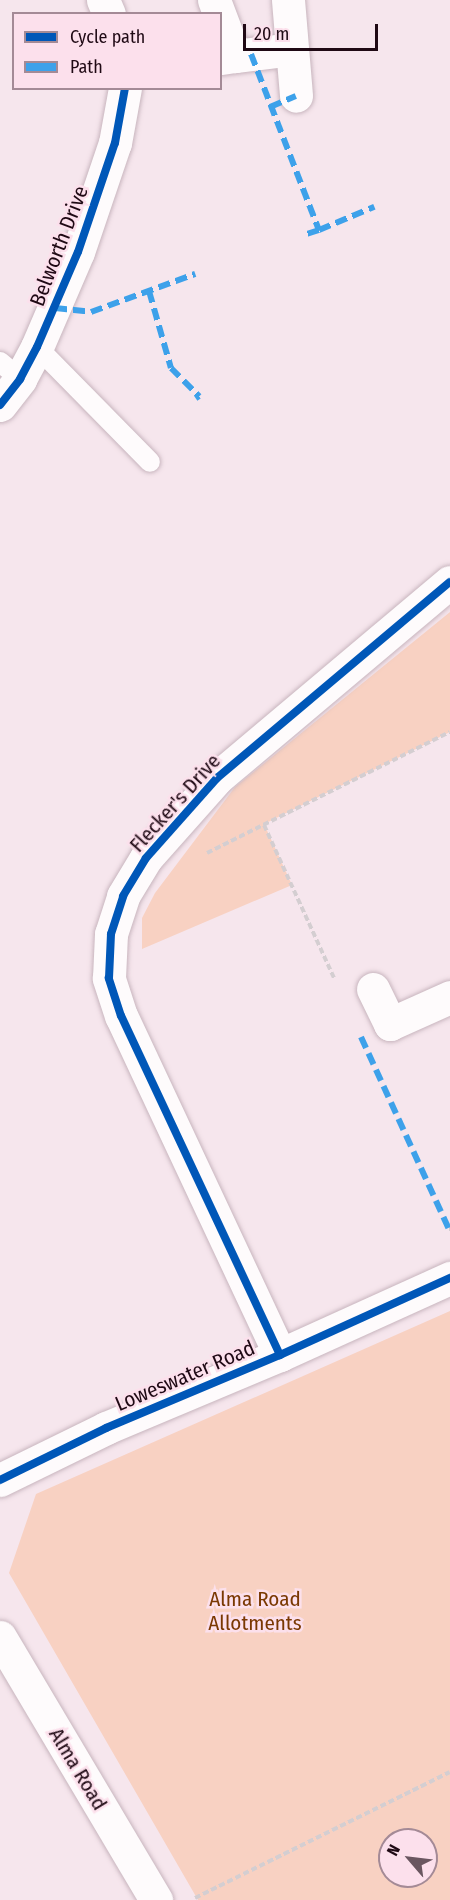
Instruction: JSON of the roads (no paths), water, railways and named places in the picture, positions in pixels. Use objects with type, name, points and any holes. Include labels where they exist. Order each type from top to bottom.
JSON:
[{"type":"street","points":[[288,0],[296,96]]},
{"type":"street","points":[[222,33],[228,57],[292,49]]},
{"type":"street","name":"Belworth Drive","points":[[0,405],[10,370],[38,347],[98,198],[115,143],[125,90]]},
{"type":"street","name":"Flecker's Drive","points":[[280,1356],[121,1016],[109,978],[111,934],[123,896],[146,858],[217,777],[450,582]]},
{"type":"street","points":[[373,988],[390,1024],[450,997]]},
{"type":"street","name":"Loweswater Road","points":[[0,1480],[106,1428],[280,1356],[450,1278]]},
{"type":"street","name":"Alma Road","points":[[0,1637],[156,1900]]},
{"type":"lane","points":[[38,347],[150,462]]},
{"type":"park label","name":"Alma Road Allotments","points":[[255,1611]]}]
